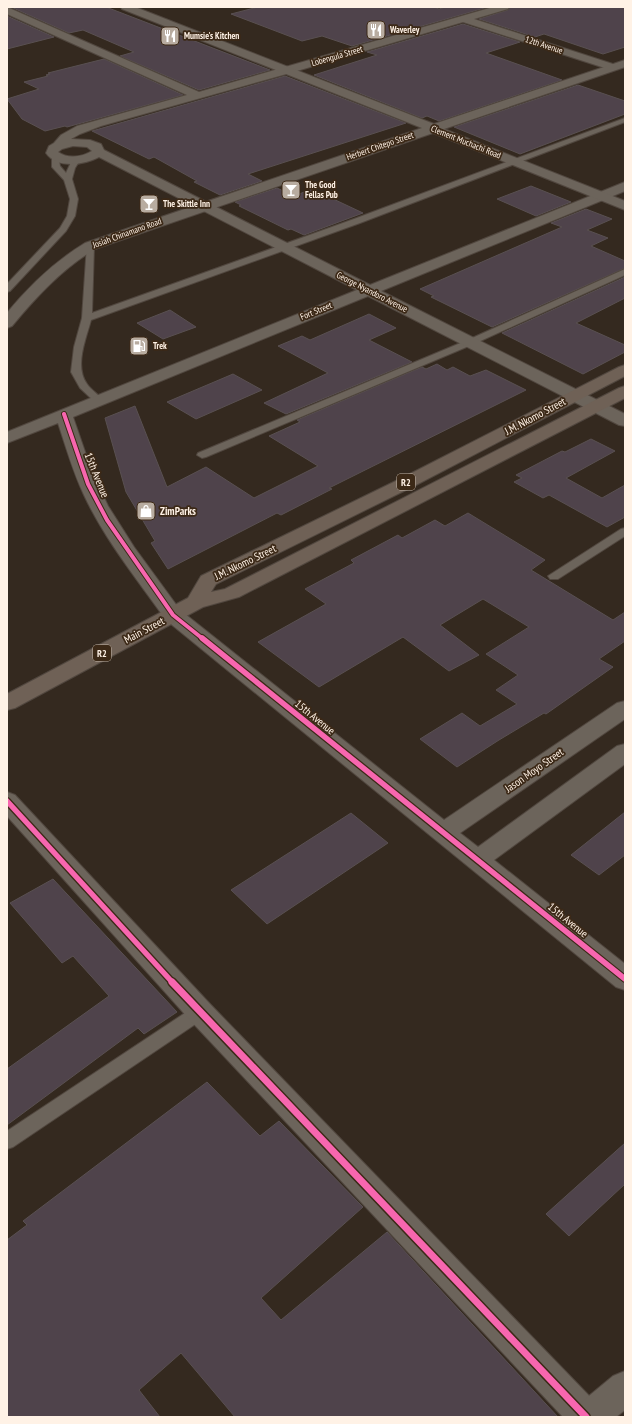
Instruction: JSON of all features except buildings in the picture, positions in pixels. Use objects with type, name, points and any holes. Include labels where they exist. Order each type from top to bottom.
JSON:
[{"type":"highway","name":"J.M. Nkomo Street","points":[[196,602],[208,580],[417,477],[625,370]]},
{"type":"highway","name":"J.M. Nkomo Street","points":[[196,602],[232,593],[625,391]]},
{"type":"highway","name":"Main Street","points":[[7,703],[196,602]]},
{"type":"street","name":"Clement Muchachi Road","points":[[126,7],[286,71],[308,78],[625,206]]},
{"type":"street","name":"Clement Muchachi Road","points":[[149,7],[299,67],[308,78]]},
{"type":"street","name":"Lobengula Street","points":[[56,151],[63,138],[72,132],[97,123],[286,71],[504,7]]},
{"type":"street","points":[[7,10],[198,95]]},
{"type":"street","name":"12th Avenue","points":[[463,19],[625,71]]},
{"type":"street","name":"Herbert Chitepo Street","points":[[203,206],[625,63]]},
{"type":"street","points":[[94,148],[87,138],[97,123]]},
{"type":"street","points":[[56,151],[73,142],[94,148]]},
{"type":"street","points":[[80,159],[90,157],[94,148]]},
{"type":"street","name":"George Nyandoro Avenue","points":[[94,148],[118,163],[625,421]]},
{"type":"street","name":"George Nyandoro Avenue","points":[[56,151],[61,158],[118,163]]},
{"type":"street","name":"Fort Street","points":[[7,438],[625,186]]},
{"type":"street","name":"Josiah Chinamano Road","points":[[7,323],[54,269],[70,257],[90,246],[203,206]]},
{"type":"street","name":"15th Avenue","points":[[64,414],[86,480],[98,505],[132,558],[173,615],[625,979]]},
{"type":"street","name":"Jason Moyo Street","points":[[443,833],[625,708]]},
{"type":"street","points":[[477,860],[625,752]]},
{"type":"street","points":[[7,801],[200,1012],[586,1417]]},
{"type":"street","points":[[590,1417],[625,1388]]},
{"type":"lane","points":[[87,318],[285,248],[517,162],[625,120]]},
{"type":"lane","points":[[56,151],[56,167],[68,179]]},
{"type":"lane","points":[[7,289],[63,229],[71,216],[74,199],[68,179],[70,168],[80,159]]},
{"type":"lane","points":[[90,246],[87,318],[79,347],[76,372],[83,386],[98,400]]},
{"type":"lane","points":[[202,455],[470,342],[625,272]]},
{"type":"lane","points":[[554,576],[625,531]]},
{"type":"lane","points":[[7,1141],[200,1012]]},
{"type":"cycle path","points":[[64,414],[75,449],[93,495],[125,548],[173,615],[625,979]]},
{"type":"cycle path","points":[[7,801],[200,1012],[586,1417]]},
{"type":"place","name":"Waverley","points":[[376,30]]},
{"type":"place","name":"Mumsie's Kitchen","points":[[170,36]]},
{"type":"place","name":"The Good Fellas Pub","points":[[291,190]]},
{"type":"place","name":"The Skittle Inn","points":[[149,204]]},
{"type":"place","name":"Trek","points":[[139,346]]},
{"type":"place","name":"ZimParks","points":[[146,511]]}]
